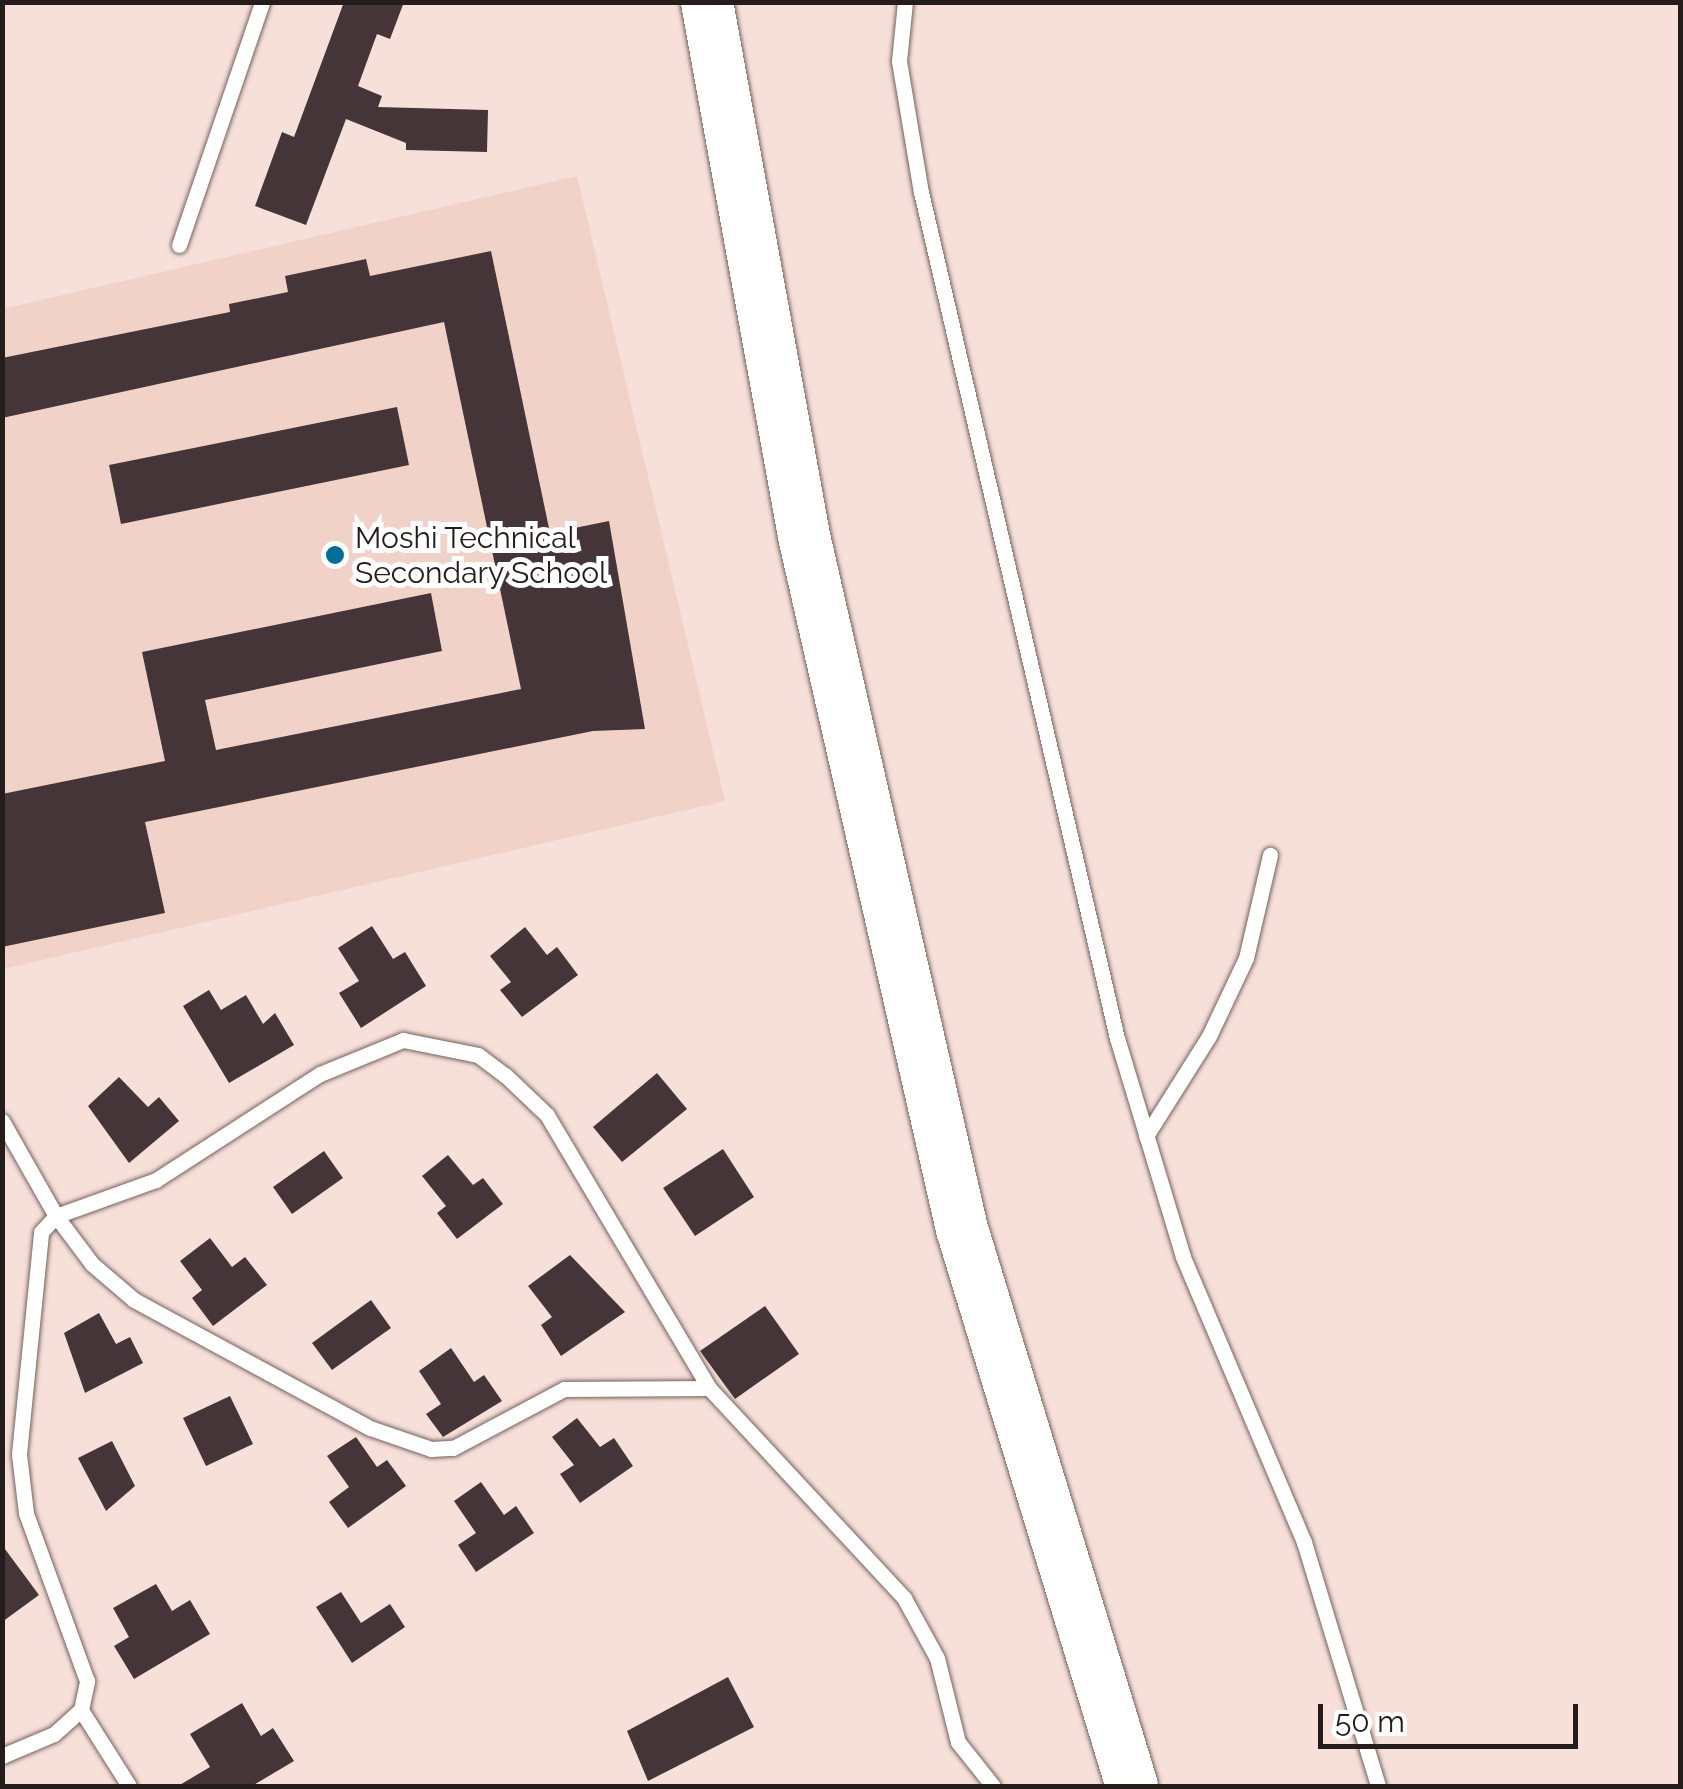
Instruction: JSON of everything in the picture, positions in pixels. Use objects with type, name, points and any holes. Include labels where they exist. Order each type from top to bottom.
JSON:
[{"type":"highway","points":[[707,2],[804,536],[962,1228],[1132,1786]]},
{"type":"lane","points":[[180,245],[262,2]]},
{"type":"lane","points":[[904,2],[899,61],[921,192],[1146,1136],[1183,1257],[1304,1542],[1378,1786]]},
{"type":"lane","points":[[1146,1136],[1209,1036],[1246,958],[1270,855]]},
{"type":"lane","points":[[2,1756],[54,1734],[81,1710],[86,1681],[79,1644],[26,1513],[19,1454],[34,1259],[56,1216],[156,1180],[320,1074],[381,1044],[478,1055],[547,1115],[709,1388],[904,1598],[937,1658],[958,1742],[993,1786]]},
{"type":"lane","points":[[2,1121],[56,1216],[92,1264],[180,1330],[370,1428],[431,1449],[453,1448],[564,1390],[709,1388]]},
{"type":"lane","points":[[81,1710],[129,1786]]},
{"type":"shaded area","name":"Moshi Technical Secondary School","points":[[577,176],[725,801],[3,969],[2,309]]},
{"type":"building","points":[[344,2],[404,2],[390,39],[377,34],[358,86],[382,96],[378,107],[488,110],[487,152],[406,150],[406,143],[346,119],[306,225],[255,206],[282,132],[294,137]]},
{"type":"building","points":[[491,251],[550,533],[609,521],[645,729],[593,731],[145,822],[165,913],[2,947],[2,794],[165,761],[142,652],[431,593],[442,651],[205,700],[216,750],[521,689],[444,322],[2,418],[2,358],[230,312],[229,304],[288,292],[285,276],[366,259],[370,276]]},
{"type":"building","points":[[397,407],[409,465],[121,524],[109,465]]},
{"type":"building","points":[[372,926],[393,959],[405,952],[426,986],[361,1028],[339,993],[359,981],[338,948]]},
{"type":"building","points":[[525,927],[547,955],[557,947],[578,975],[522,1017],[500,990],[511,982],[490,956]]},
{"type":"building","points":[[209,990],[221,1010],[246,995],[263,1024],[275,1013],[294,1045],[229,1083],[183,1006]]},
{"type":"building","points":[[657,1073],[687,1109],[622,1162],[593,1127]]},
{"type":"building","points":[[119,1077],[148,1107],[159,1097],[179,1121],[129,1163],[88,1106]]},
{"type":"building","points":[[723,1149],[754,1197],[695,1236],[663,1188]]},
{"type":"building","points":[[324,1151],[343,1178],[292,1214],[273,1187]]},
{"type":"building","points":[[448,1155],[473,1185],[483,1178],[503,1204],[457,1239],[437,1213],[446,1206],[422,1176]]},
{"type":"building","points":[[210,1238],[232,1267],[245,1257],[267,1285],[213,1326],[192,1298],[202,1290],[180,1261]]},
{"type":"building","points":[[570,1255],[625,1312],[561,1356],[541,1325],[552,1317],[528,1286]]},
{"type":"building","points":[[371,1300],[391,1328],[332,1370],[312,1343]]},
{"type":"building","points":[[765,1306],[799,1354],[735,1399],[700,1351]]},
{"type":"building","points":[[99,1313],[116,1344],[130,1337],[143,1363],[85,1393],[64,1333]]},
{"type":"building","points":[[451,1348],[474,1382],[484,1375],[502,1401],[443,1437],[426,1414],[441,1404],[419,1371]]},
{"type":"building","points":[[230,1396],[253,1444],[206,1466],[183,1418]]},
{"type":"building","points":[[577,1418],[600,1447],[614,1438],[633,1466],[580,1503],[560,1474],[574,1465],[552,1437]]},
{"type":"building","points":[[356,1437],[377,1467],[387,1460],[406,1486],[348,1528],[329,1502],[349,1487],[327,1456]]},
{"type":"building","points":[[112,1441],[135,1486],[106,1511],[78,1458]]},
{"type":"building","points":[[481,1482],[504,1515],[516,1506],[534,1533],[476,1572],[458,1545],[476,1533],[454,1501]]},
{"type":"building","points":[[2,1545],[39,1595],[2,1622]]},
{"type":"building","points":[[156,1584],[172,1611],[190,1600],[210,1634],[134,1679],[114,1646],[129,1637],[113,1608]]},
{"type":"building","points":[[341,1592],[361,1623],[390,1604],[405,1627],[352,1663],[316,1607]]},
{"type":"building","points":[[728,1677],[754,1727],[648,1781],[627,1731]]},
{"type":"building","points":[[242,1703],[261,1736],[273,1728],[294,1761],[252,1786],[178,1786],[210,1767],[190,1734]]},
{"type":"place","name":"Moshi Technical Secondary School","points":[[335,555]]}]
